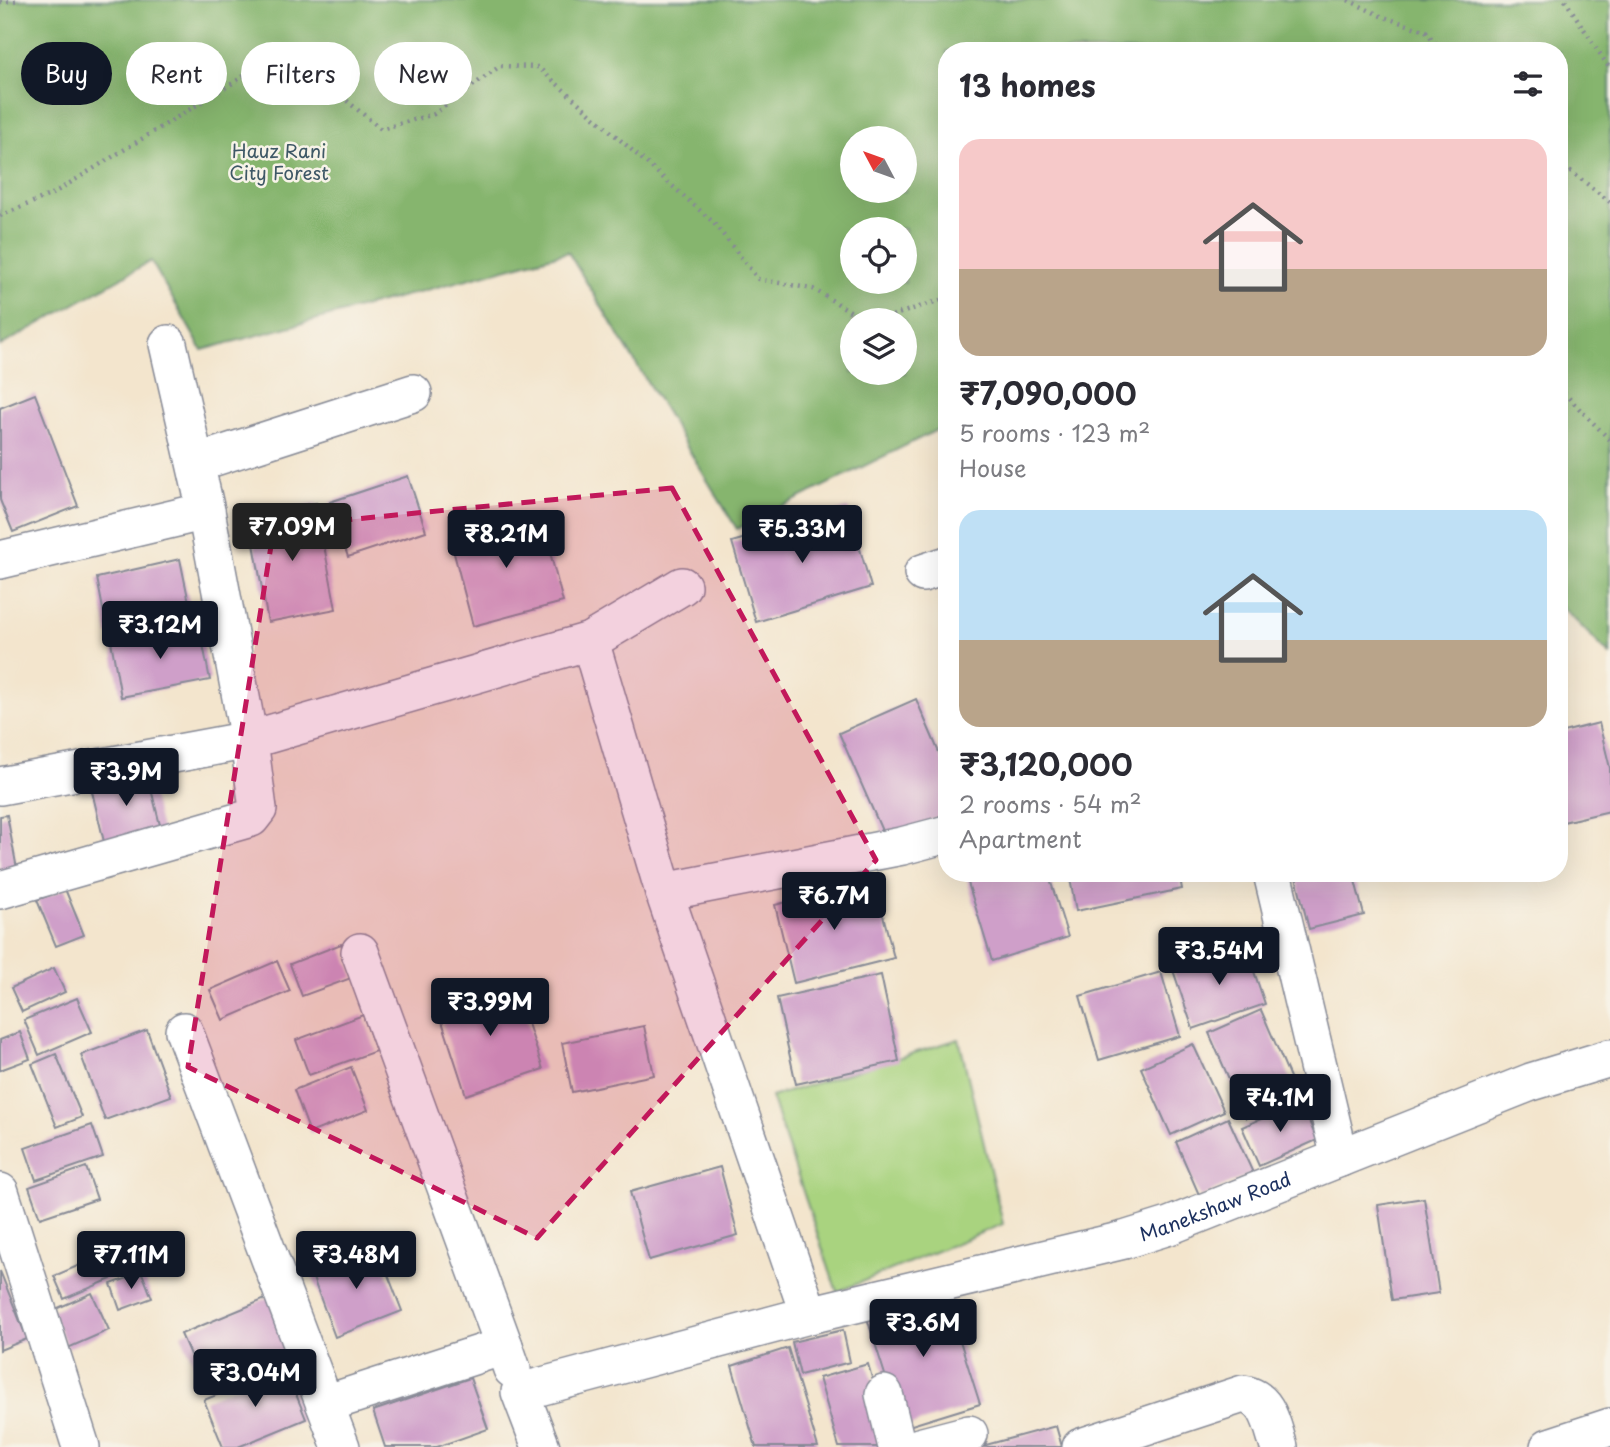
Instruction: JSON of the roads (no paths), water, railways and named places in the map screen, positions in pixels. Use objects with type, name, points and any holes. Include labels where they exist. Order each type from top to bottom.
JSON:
[{"type":"street","points":[[0,890],[251,818],[258,809],[249,740],[206,511],[168,344]]},
{"type":"street","points":[[196,463],[413,393]]},
{"type":"street","points":[[0,560],[206,511]]},
{"type":"street","points":[[0,786],[249,740],[590,641],[682,586]]},
{"type":"street","points":[[590,641],[664,892],[809,1315]]},
{"type":"street","points":[[664,892],[938,836]]},
{"type":"street","points":[[1274,882],[1340,1158]]},
{"type":"street","points":[[360,952],[541,1447]]},
{"type":"street","points":[[184,1031],[341,1447]]},
{"type":"street","name":"Manekshaw Road","points":[[520,1392],[809,1315],[1124,1241],[1169,1226],[1531,1082],[1610,1058]]},
{"type":"street","points":[[0,1192],[81,1447]]},
{"type":"street","points":[[325,1404],[504,1346]]},
{"type":"street","points":[[884,1394],[897,1447]]},
{"type":"street","points":[[1081,1447],[1243,1394],[1259,1399],[1265,1407],[1279,1447]]},
{"type":"street","points":[[1549,1447],[1610,1427]]},
{"type":"street","points":[[919,1447],[968,1434]]},
{"type":"park label","name":"Hauz Rani City Forest","points":[[279,162]]}]
